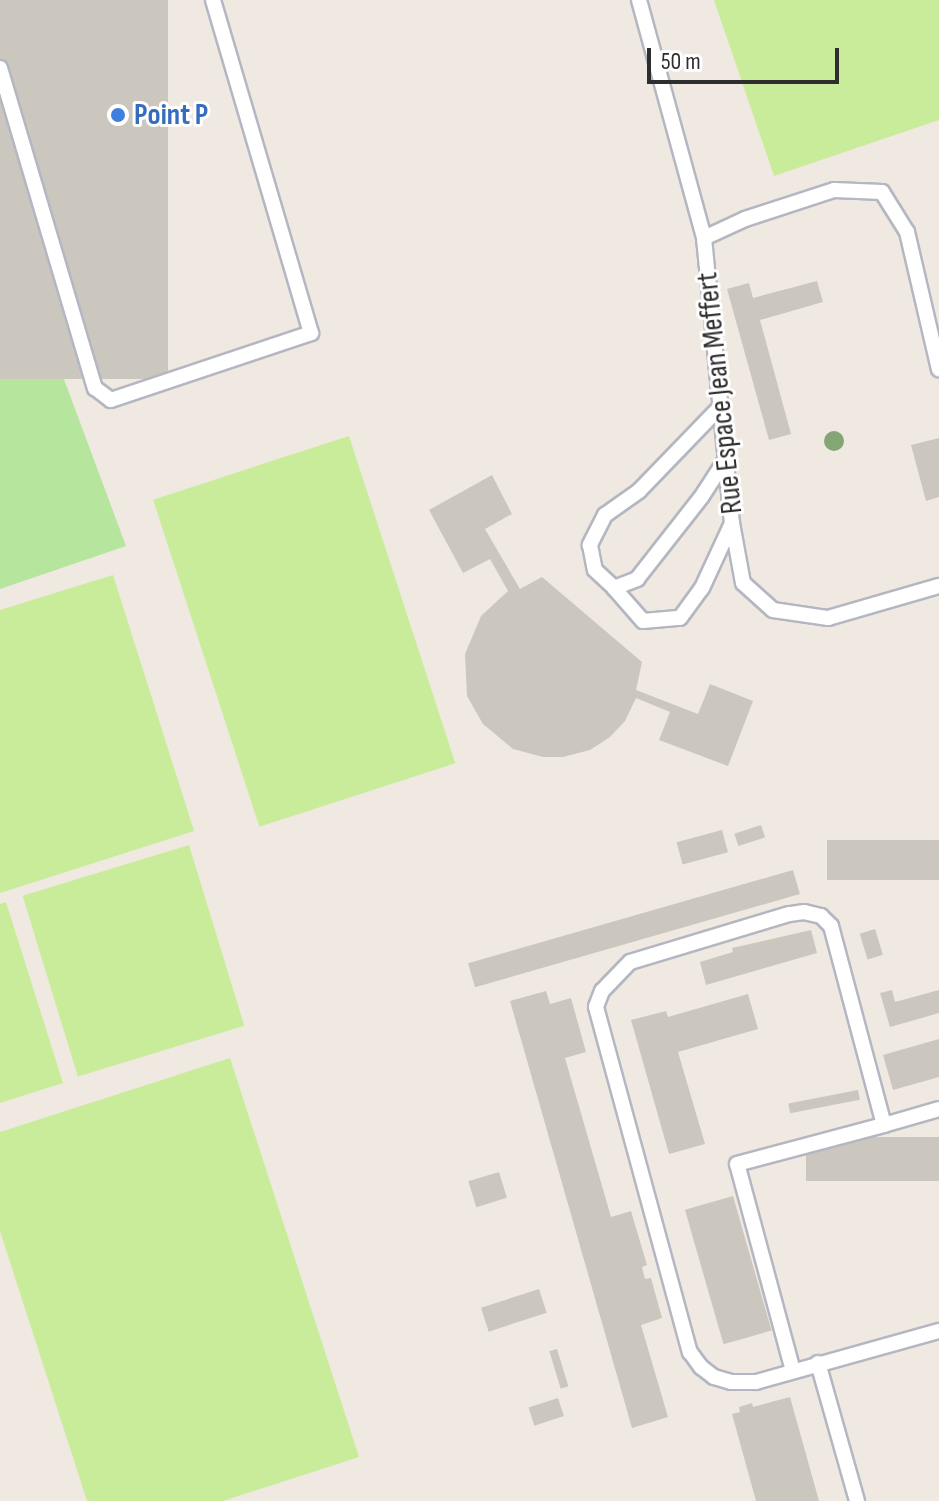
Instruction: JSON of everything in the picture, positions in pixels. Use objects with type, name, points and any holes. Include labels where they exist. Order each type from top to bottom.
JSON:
[{"type":"lane","points":[[0,68],[95,388],[111,400],[311,333],[213,0]]},
{"type":"lane","name":"Rue Espace Jean Meffert","points":[[639,0],[704,238],[732,523],[743,583],[773,610],[828,618],[939,586]]},
{"type":"lane","points":[[704,238],[745,219],[834,190],[882,192],[907,232],[939,369]]},
{"type":"lane","points":[[721,406],[639,491],[605,515],[590,545],[595,570],[643,621],[680,618],[702,588],[732,523]]},
{"type":"lane","points":[[614,588],[637,579],[702,496],[726,459]]},
{"type":"lane","points":[[884,1125],[831,926],[821,916],[804,912],[789,914],[630,962],[602,991],[596,1007],[690,1352],[714,1377],[731,1382],[756,1382],[939,1331]]},
{"type":"lane","points":[[793,1371],[737,1164],[939,1109]]},
{"type":"lane","points":[[818,1363],[857,1501]]},
{"type":"green space","points":[[714,0],[939,0],[939,120],[774,176]]},
{"type":"green space","points":[[26,277],[126,546],[0,589],[0,284]]},
{"type":"green space","points":[[349,436],[455,763],[259,827],[153,500]]},
{"type":"green space","points":[[113,575],[194,831],[0,893],[0,610]]},
{"type":"green space","points":[[189,845],[244,1026],[78,1077],[23,896]]},
{"type":"green space","points":[[6,902],[63,1083],[0,1103],[0,904]]},
{"type":"green space","points":[[230,1058],[359,1457],[223,1501],[87,1501],[0,1231],[0,1132]]},
{"type":"building","points":[[0,0],[168,0],[168,379],[0,379]]},
{"type":"building","points":[[817,281],[823,302],[760,320],[791,434],[769,440],[727,289],[749,283],[753,298]]},
{"type":"building","points":[[939,438],[939,497],[926,501],[911,445]]},
{"type":"building","points":[[492,475],[512,514],[485,529],[520,589],[542,577],[642,662],[636,690],[698,714],[710,684],[753,701],[728,766],[659,740],[670,712],[636,698],[625,721],[610,737],[590,750],[563,757],[543,757],[513,749],[483,724],[467,696],[465,654],[481,616],[508,591],[490,559],[463,573],[429,510]]},
{"type":"building","points":[[761,825],[765,837],[738,846],[734,834]]},
{"type":"building","points":[[722,830],[728,852],[683,864],[677,842]]},
{"type":"building","points":[[827,840],[939,840],[939,880],[827,880]]},
{"type":"building","points":[[793,870],[800,894],[475,987],[468,963]]},
{"type":"building","points":[[875,929],[883,955],[868,959],[860,934]]},
{"type":"building","points":[[811,930],[817,953],[706,985],[700,962],[733,952],[732,948]]},
{"type":"building","points":[[892,990],[895,1002],[939,990],[939,1013],[890,1027],[880,993]]},
{"type":"building","points":[[546,991],[550,1004],[571,998],[586,1052],[565,1058],[611,1217],[631,1211],[647,1265],[642,1267],[645,1279],[651,1278],[662,1318],[641,1325],[668,1417],[632,1428],[510,1001]]},
{"type":"building","points":[[748,994],[758,1029],[678,1052],[705,1144],[669,1154],[631,1020],[666,1011],[668,1017]]},
{"type":"building","points":[[939,1039],[939,1077],[893,1090],[883,1055]]},
{"type":"building","points":[[858,1090],[860,1100],[790,1113],[788,1104]]},
{"type":"building","points":[[806,1137],[939,1137],[939,1181],[806,1181]]},
{"type":"building","points":[[499,1172],[507,1198],[476,1207],[468,1181]]},
{"type":"building","points":[[733,1196],[772,1331],[724,1344],[685,1210]]},
{"type":"building","points":[[539,1289],[547,1313],[489,1332],[481,1308]]},
{"type":"building","points":[[557,1349],[568,1386],[561,1389],[549,1351]]},
{"type":"building","points":[[790,1397],[819,1501],[756,1501],[732,1414],[740,1412],[739,1407],[752,1403],[753,1407]]},
{"type":"building","points":[[558,1398],[564,1416],[534,1426],[529,1408]]},
{"type":"place","name":"Point P","points":[[118,115]]}]
